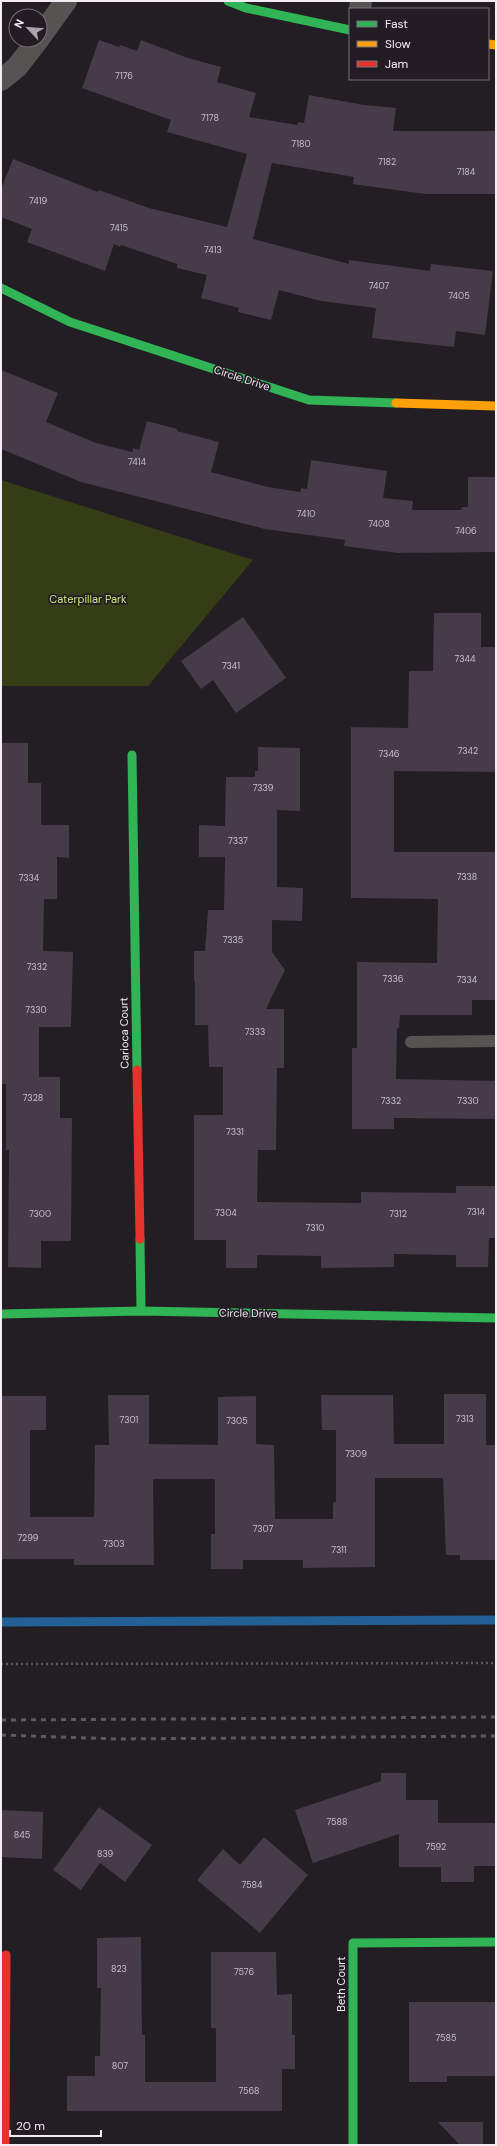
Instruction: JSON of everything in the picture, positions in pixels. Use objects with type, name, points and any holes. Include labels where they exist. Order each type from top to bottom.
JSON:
[{"type":"street","points":[[48,26],[66,1]]},
{"type":"street","points":[[228,1],[246,8],[349,30]]},
{"type":"street","points":[[1,80],[17,67],[32,48]]},
{"type":"street","name":"Circle Drive","points":[[1,288],[70,322],[309,400],[496,406]]},
{"type":"street","name":"Carioca Court","points":[[132,755],[141,1311]]},
{"type":"street","name":"Circle Drive","points":[[1,1314],[141,1311],[496,1318]]},
{"type":"street","name":"Beth Court","points":[[353,2145],[353,1943],[496,1942]]},
{"type":"street","points":[[5,2145],[6,1955]]},
{"type":"lane","points":[[411,1042],[496,1041]]},
{"type":"path","points":[[1,1664],[496,1663]]},
{"type":"green space","name":"Caterpillar Park","points":[[1,480],[253,560],[148,686],[1,686]]},
{"type":"building","points":[[99,40],[137,51],[141,40],[188,58],[221,67],[217,82],[256,93],[249,117],[297,125],[298,122],[304,123],[309,95],[364,105],[396,108],[393,131],[496,131],[496,194],[425,194],[353,184],[354,177],[272,163],[253,239],[349,264],[349,260],[430,271],[431,264],[493,271],[485,335],[456,331],[454,347],[372,338],[376,308],[321,301],[279,290],[271,320],[238,312],[239,308],[201,298],[207,275],[177,268],[177,264],[121,245],[120,247],[114,244],[105,271],[27,242],[32,229],[1,217],[1,189],[13,159],[98,192],[99,190],[149,208],[227,227],[247,154],[167,132],[171,120],[82,88]]},
{"type":"building","points":[[1,370],[58,393],[46,422],[96,443],[132,452],[133,448],[139,450],[147,421],[177,429],[177,431],[219,442],[211,472],[268,487],[300,492],[301,488],[307,489],[311,460],[387,471],[383,498],[413,501],[412,510],[461,510],[462,507],[468,507],[468,477],[496,477],[496,552],[398,553],[344,546],[345,540],[265,529],[81,482],[1,449]]},
{"type":"building","points":[[434,613],[481,613],[481,647],[496,647],[496,772],[394,771],[394,852],[496,852],[496,1000],[472,1000],[472,1015],[400,1015],[399,1028],[397,1028],[396,1079],[496,1081],[496,1119],[394,1118],[394,1129],[352,1129],[352,1048],[357,1048],[357,962],[437,963],[438,899],[351,898],[351,727],[408,728],[409,671],[433,671]]},
{"type":"building","points":[[243,617],[286,678],[236,713],[213,680],[201,689],[181,661]]},
{"type":"building","points":[[1,743],[28,743],[28,783],[41,783],[41,825],[69,825],[69,858],[57,857],[57,899],[44,899],[43,951],[73,952],[71,1027],[39,1027],[39,1077],[60,1077],[60,1118],[72,1118],[71,1241],[41,1241],[41,1268],[8,1267],[9,1150],[6,1150],[6,1084],[1,1084]]},
{"type":"building","points":[[258,747],[300,748],[300,811],[277,810],[277,887],[303,888],[302,921],[272,920],[272,952],[285,970],[266,1009],[284,1009],[284,1068],[277,1068],[276,1150],[258,1150],[257,1202],[361,1203],[361,1192],[456,1193],[456,1186],[496,1186],[496,1238],[489,1238],[488,1267],[456,1267],[456,1255],[394,1254],[394,1267],[321,1268],[321,1256],[257,1255],[257,1268],[226,1268],[226,1240],[194,1240],[194,1115],[223,1115],[223,1067],[209,1067],[208,1025],[195,1025],[194,951],[205,951],[208,910],[224,910],[225,857],[199,857],[199,825],[225,826],[226,777],[255,777],[255,771],[258,771]]},
{"type":"building","points":[[444,1394],[486,1394],[486,1445],[496,1445],[496,1560],[460,1560],[460,1555],[446,1555],[443,1478],[375,1478],[375,1567],[303,1568],[303,1560],[243,1560],[243,1569],[211,1569],[211,1534],[215,1534],[215,1479],[153,1479],[154,1565],[74,1565],[74,1559],[1,1559],[1,1396],[46,1396],[46,1430],[30,1430],[30,1517],[94,1517],[95,1445],[109,1445],[108,1395],[149,1395],[149,1444],[218,1445],[218,1397],[256,1396],[256,1444],[274,1445],[275,1519],[333,1519],[333,1502],[336,1502],[336,1430],[322,1430],[321,1395],[393,1395],[394,1444],[444,1444]]},
{"type":"building","points":[[381,1773],[406,1773],[406,1800],[438,1800],[438,1823],[496,1823],[496,1866],[474,1866],[474,1882],[441,1882],[441,1867],[399,1867],[399,1834],[313,1863],[295,1810],[381,1781]]},
{"type":"building","points":[[99,1807],[152,1845],[125,1882],[100,1863],[81,1890],[53,1870]]},
{"type":"building","points":[[1,1810],[43,1812],[42,1859],[1,1857]]},
{"type":"building","points":[[264,1837],[308,1875],[260,1933],[197,1880],[223,1849],[240,1865]]},
{"type":"building","points":[[141,1937],[142,2035],[145,2035],[145,2082],[216,2082],[216,2028],[211,2028],[211,1952],[276,1952],[277,1995],[292,1994],[292,2035],[295,2035],[295,2069],[282,2069],[282,2111],[67,2111],[67,2076],[95,2076],[95,2056],[100,2056],[101,1988],[97,1988],[97,1938]]},
{"type":"building","points":[[409,2002],[496,2002],[496,2076],[447,2076],[447,2082],[409,2082]]},
{"type":"building","points":[[438,2122],[483,2122],[483,2145],[460,2145]]},
{"type":"waterway","points":[[1,1622],[496,1620]]},
{"type":"railway","points":[[1,1720],[496,1717]]},
{"type":"railway","points":[[1,1735],[117,1739],[496,1736]]},
{"type":"traffic: fast","points":[[228,1],[246,8],[349,30]]},
{"type":"traffic: fast","points":[[1,288],[70,322],[309,400],[396,403]]},
{"type":"traffic: fast","points":[[132,755],[137,1070]]},
{"type":"traffic: fast","points":[[140,1239],[141,1311]]},
{"type":"traffic: fast","points":[[1,1314],[141,1311],[496,1318]]},
{"type":"traffic: fast","points":[[353,2145],[353,1943],[496,1942]]},
{"type":"traffic: slow","points":[[489,44],[496,45]]},
{"type":"traffic: slow","points":[[396,403],[496,406]]},
{"type":"traffic: jam","points":[[137,1070],[140,1239]]},
{"type":"traffic: jam","points":[[5,2145],[6,1955]]}]
